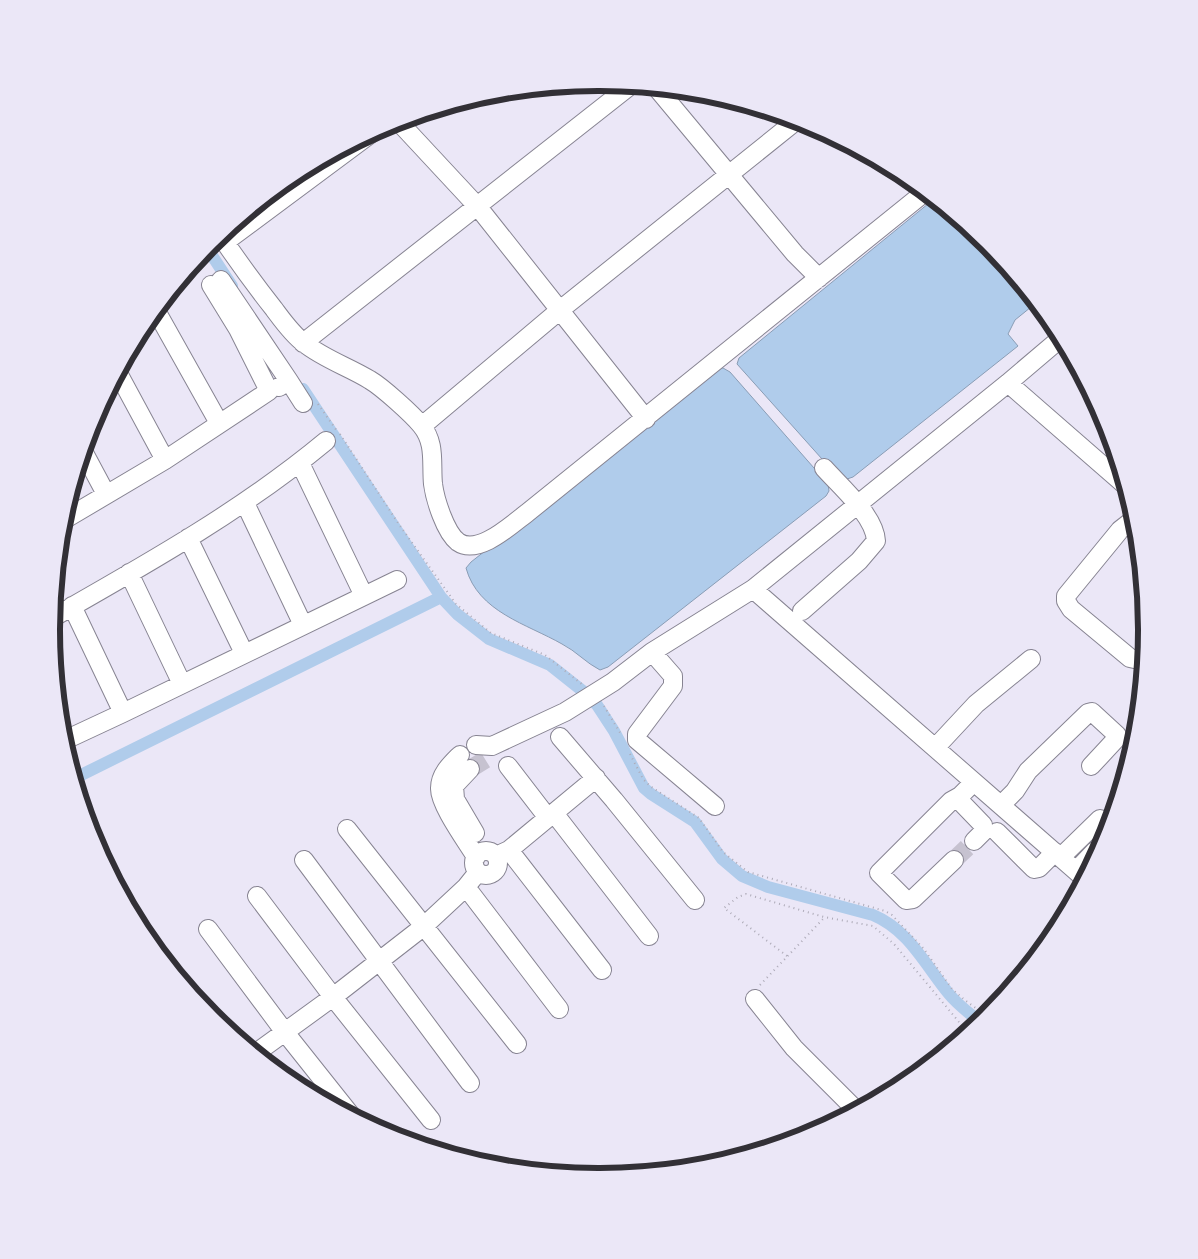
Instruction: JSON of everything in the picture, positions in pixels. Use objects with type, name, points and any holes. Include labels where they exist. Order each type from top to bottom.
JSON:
[{"type":"street","points":[[303,343],[623,91]]},
{"type":"street","points":[[662,94],[795,254],[819,278]]},
{"type":"street","points":[[422,426],[560,310],[790,126]]},
{"type":"street","points":[[404,128],[478,207],[646,419]]},
{"type":"street","points":[[250,219],[325,166]]},
{"type":"street","points":[[224,242],[288,328],[303,343],[328,359],[372,381],[422,426],[430,442],[434,463],[433,484],[444,523],[458,542],[470,547],[485,543],[527,513],[646,419],[919,197]]},
{"type":"street","points":[[269,391],[215,281],[289,381],[310,402]]},
{"type":"street","points":[[160,317],[219,422]]},
{"type":"street","points":[[485,750],[565,712],[613,682],[652,652],[753,589],[1055,343]]},
{"type":"street","points":[[122,380],[165,460]]},
{"type":"street","points":[[72,515],[165,460],[219,422],[289,381]]},
{"type":"street","points":[[1008,383],[1116,477]]},
{"type":"street","points":[[60,613],[245,503],[300,463],[326,441]]},
{"type":"street","points":[[88,460],[106,494]]},
{"type":"street","points":[[300,463],[364,596]]},
{"type":"street","points":[[802,611],[859,561],[876,540],[871,524],[858,505],[824,468]]},
{"type":"street","points":[[245,503],[303,625]]},
{"type":"street","points":[[1128,524],[1125,525],[1066,596],[1066,601],[1071,609],[1130,658],[1137,660]]},
{"type":"street","points":[[188,538],[244,654]]},
{"type":"street","points":[[129,573],[182,684]]},
{"type":"street","points":[[71,738],[123,714],[397,580]]},
{"type":"street","points":[[753,589],[1079,873]]},
{"type":"street","points":[[72,606],[123,714]]},
{"type":"street","points":[[652,652],[673,676],[674,682],[673,686],[637,734],[636,740],[715,806]]},
{"type":"street","points":[[935,748],[976,704],[1031,659]]},
{"type":"street","points":[[1001,805],[1015,791],[1028,771],[1088,713],[1092,712],[1117,735],[1117,738],[1091,766]]},
{"type":"street","points":[[560,737],[596,778],[695,900]]},
{"type":"street","points":[[465,762],[447,769],[440,788],[447,809],[489,857],[602,970]]},
{"type":"street","points":[[508,766],[649,936]]},
{"type":"street","points":[[261,1049],[333,997],[378,960],[423,927],[466,887],[489,857],[551,816],[596,778]]},
{"type":"street","points":[[954,860],[910,900],[906,900],[879,873],[950,801],[957,798],[974,782]]},
{"type":"street","points":[[957,798],[983,825],[983,832],[974,841]]},
{"type":"street","points":[[996,832],[1034,869],[1039,868],[1058,855],[1100,819]]},
{"type":"street","points":[[347,830],[517,1044]]},
{"type":"street","points":[[304,860],[470,1083]]},
{"type":"street","points":[[466,887],[559,1009]]},
{"type":"street","points":[[257,896],[333,997],[431,1120]]},
{"type":"street","points":[[208,929],[284,1031],[341,1102]]},
{"type":"street","points":[[755,999],[794,1048],[851,1105]]},
{"type":"path","points":[[310,402],[456,604],[491,633],[545,655],[585,686]]},
{"type":"path","points":[[603,706],[625,742]]},
{"type":"path","points":[[629,751],[643,779],[650,786],[699,818],[723,852],[739,866],[748,872],[772,880],[885,911],[892,915],[924,949],[952,989],[980,1011]]},
{"type":"path","points":[[787,956],[724,908],[738,896],[746,894],[824,917],[873,926],[894,944],[959,1022]]},
{"type":"path","points":[[755,999],[758,988],[824,917]]},
{"type":"water","points":[[929,203],[980,248],[1031,307],[1015,320],[1008,334],[1018,346],[853,477],[844,480],[839,478],[737,364],[739,358]]},
{"type":"water","points":[[717,368],[723,368],[730,372],[828,484],[829,491],[826,496],[608,667],[600,670],[567,647],[505,615],[481,596],[472,583],[466,568],[471,562]]},
{"type":"waterway","points":[[212,255],[232,286]]},
{"type":"waterway","points":[[303,389],[441,597],[457,614],[489,639],[550,665],[584,692],[597,705],[614,731],[644,788],[695,822],[722,859],[742,876],[768,887],[873,915],[886,922],[907,939],[952,998],[974,1017]]},
{"type":"waterway","points":[[80,775],[441,597]]},
{"type":"tunnel","points":[[470,769],[488,758]]},
{"type":"tunnel","points":[[954,860],[974,841]]}]
